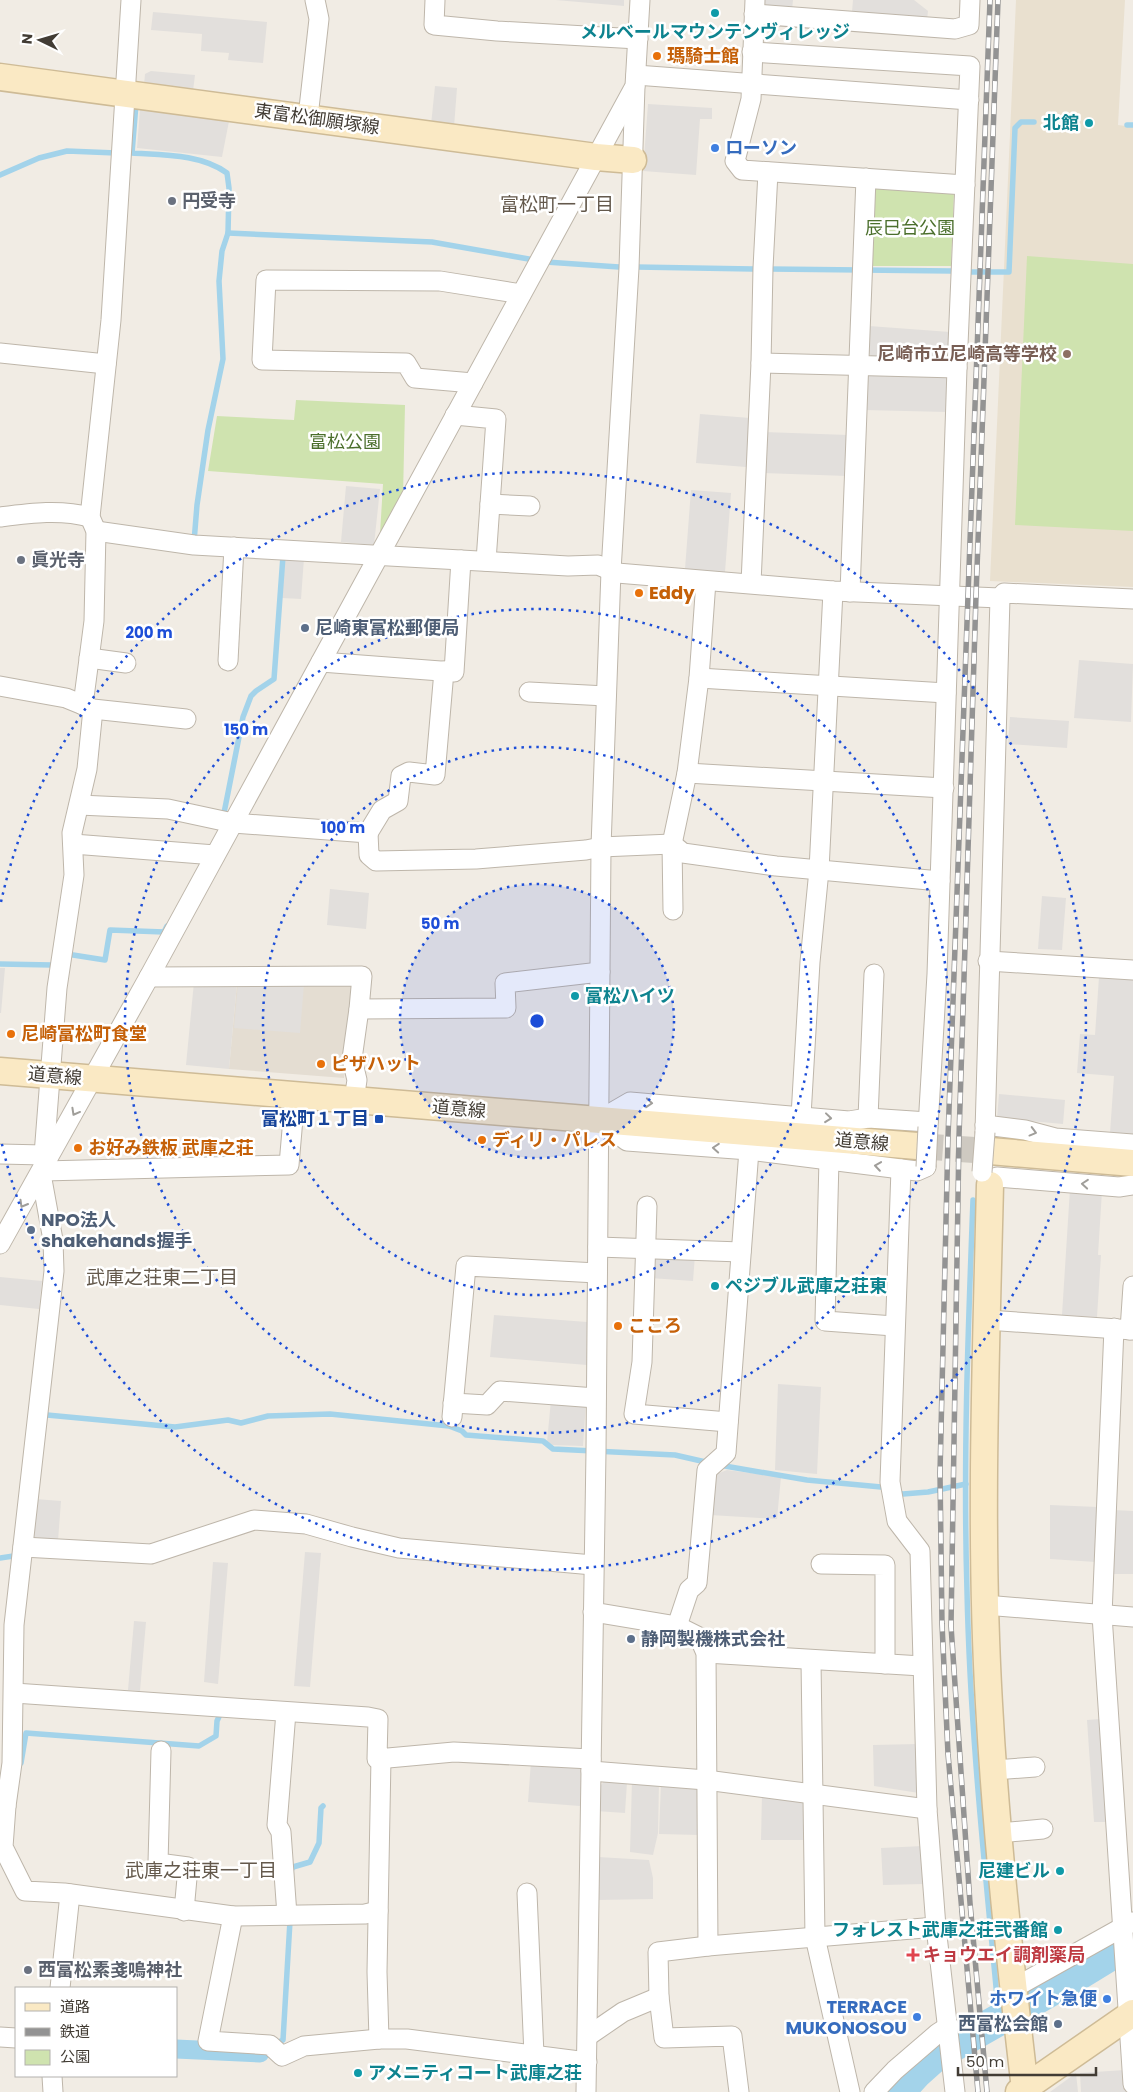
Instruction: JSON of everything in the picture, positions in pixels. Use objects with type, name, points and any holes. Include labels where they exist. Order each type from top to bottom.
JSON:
[{"type":"street","points":[[131,0],[127,93],[111,320],[93,524],[94,621],[89,658],[87,769],[72,833],[74,875],[57,988],[43,1166],[53,1240],[54,1271],[14,1625],[12,1763],[3,1806],[4,1849],[25,1891],[70,1894],[184,1911],[233,1916],[365,1914],[378,1911]]},
{"type":"street","points":[[308,118],[319,19],[316,0]]},
{"type":"street","points":[[435,0],[434,25],[497,31],[638,39]]},
{"type":"street","points":[[586,2092],[598,1247],[601,847],[606,696],[629,268],[635,80],[640,0]]},
{"type":"street","points":[[965,185],[742,170],[735,161],[751,99],[754,7],[955,29],[969,24],[970,0]]},
{"type":"street","points":[[599,1120],[627,1141],[749,1150],[901,1169],[917,1170],[925,1141],[944,788],[957,368],[970,66],[752,52]]},
{"type":"street","name":"東富松御願塚線","points":[[0,77],[596,157],[633,160]]},
{"type":"street","points":[[635,80],[752,84],[969,100]]},
{"type":"street","points":[[0,1244],[216,855],[596,157],[635,80]]},
{"type":"street","points":[[751,583],[768,172]]},
{"type":"street","points":[[801,1116],[810,962],[819,870],[828,686],[842,591],[858,364],[866,178]]},
{"type":"street","points":[[473,382],[414,378],[406,363],[262,360],[266,280],[440,281],[521,294]]},
{"type":"street","points":[[0,353],[106,364]]},
{"type":"street","points":[[761,363],[957,368]]},
{"type":"street","points":[[455,415],[496,419],[486,561]]},
{"type":"street","points":[[490,504],[530,506]]},
{"type":"street","points":[[0,517],[71,512],[93,524],[194,544],[568,566],[598,565],[617,573],[706,581],[842,591],[1000,598]]},
{"type":"street","points":[[228,661],[234,547]]},
{"type":"street","points":[[321,662],[454,672],[461,560]]},
{"type":"street","points":[[673,910],[672,844],[687,773],[699,678],[706,581]]},
{"type":"street","points":[[1131,2015],[1023,2091],[989,1704],[985,1605],[984,1416],[987,1320],[988,961],[1000,598],[1004,593],[1133,599]]},
{"type":"street","points":[[89,658],[126,663]]},
{"type":"street","points":[[444,672],[435,775],[409,772],[401,776],[398,801],[382,810],[368,833],[369,855],[376,861],[476,859],[586,850],[601,847],[672,844],[683,852],[819,870],[940,881]]},
{"type":"street","points":[[699,678],[946,693]]},
{"type":"street","points":[[0,686],[40,692],[88,707],[186,718]]},
{"type":"street","points":[[529,692],[606,696]]},
{"type":"street","points":[[687,773],[822,779],[944,788]]},
{"type":"street","points":[[79,804],[168,809],[233,823],[368,833]]},
{"type":"street","points":[[72,844],[216,855]]},
{"type":"street","points":[[988,961],[1133,970]]},
{"type":"street","points":[[359,1009],[506,1008],[505,984],[600,972]]},
{"type":"street","points":[[868,1118],[874,974]]},
{"type":"street","points":[[149,977],[362,976],[352,1059],[357,1080],[354,1100]]},
{"type":"street","name":"道意線","points":[[0,1071],[599,1120],[925,1141]]},
{"type":"street","points":[[0,1154],[43,1166],[289,1165],[295,1095]]},
{"type":"street","points":[[599,1120],[630,1102],[849,1121],[868,1118],[925,1141]]},
{"type":"street","points":[[987,1157],[1024,1130],[1055,1138],[1133,1144]]},
{"type":"street","points":[[677,1626],[689,1590],[697,1583],[707,1470],[726,1453],[749,1150]]},
{"type":"street","points":[[987,1157],[1133,1163]]},
{"type":"street","points":[[987,1157],[996,1177],[1119,1187],[1133,1185]]},
{"type":"street","points":[[829,1159],[825,1321],[894,1326]]},
{"type":"street","points":[[901,1169],[890,1482],[897,1521],[920,1551],[927,1809],[936,1927],[954,2084]]},
{"type":"street","points":[[647,1206],[642,1362],[634,1414],[728,1422]]},
{"type":"street","points":[[598,1247],[741,1252]]},
{"type":"street","points":[[596,1398],[500,1391],[487,1405],[453,1410],[466,1266],[597,1273]]},
{"type":"street","points":[[1133,1286],[1126,1329],[1102,1615],[1127,1929],[1125,1959],[1131,2015],[1133,2084]]},
{"type":"street","points":[[987,1320],[1126,1329]]},
{"type":"street","points":[[23,1547],[151,1554],[254,1520],[306,1524],[352,1538],[399,1548],[593,1565]]},
{"type":"street","points":[[821,1564],[885,1565],[885,1664]]},
{"type":"street","points":[[985,1605],[1133,1617]]},
{"type":"street","points":[[593,1612],[677,1626],[699,1637],[706,1653],[708,1946]]},
{"type":"street","points":[[706,1653],[922,1666]]},
{"type":"street","points":[[811,1660],[815,1937],[850,2092]]},
{"type":"street","points":[[14,1694],[378,1719],[377,1758],[454,1752],[591,1765],[927,1809]]},
{"type":"street","points":[[286,1712],[277,1825],[280,1832],[287,1915]]},
{"type":"street","points":[[161,1751],[158,1863],[188,1867],[184,1911]]},
{"type":"street","points":[[379,2039],[378,1911],[381,1758]]},
{"type":"street","points":[[994,1770],[1035,1767]]},
{"type":"street","points":[[999,1833],[1043,1829]]},
{"type":"street","points":[[527,1893],[534,2055]]},
{"type":"street","points":[[60,1987],[70,1894]]},
{"type":"street","points":[[233,1916],[208,2041],[270,2045],[282,2056],[304,2046],[379,2039],[407,2039],[587,2062]]},
{"type":"street","points":[[739,2092],[732,2036],[664,2038],[659,1998],[658,1952],[936,1927]]},
{"type":"street","points":[[1015,2003],[1127,1929]]},
{"type":"street","points":[[588,2036],[624,2012],[659,1998]]},
{"type":"street","points":[[874,2092],[895,2070],[938,2033],[949,2030]]},
{"type":"street","points":[[0,2037],[15,2038]]},
{"type":"street","points":[[52,2077],[53,2092]]},
{"type":"shaded area","points":[[556,0],[624,0],[624,6]]},
{"type":"shaded area","points":[[761,0],[793,0],[792,10],[766,8]]},
{"type":"shaded area","points":[[853,0],[914,0],[928,11],[927,20],[852,12]]},
{"type":"shaded area","name":"尼崎市立尼崎高等学校","points":[[1016,0],[1125,0],[1118,125],[1133,127],[1133,587],[990,581]]},
{"type":"shaded area","points":[[153,12],[267,22],[263,63],[228,60],[229,53],[201,51],[202,34],[151,30]]},
{"type":"shaded area","points":[[151,71],[195,75],[193,91],[144,85],[145,74]]},
{"type":"shaded area","points":[[435,86],[457,88],[454,127],[431,125]]},
{"type":"shaded area","points":[[648,104],[712,108],[712,119],[700,119],[696,175],[643,171]]},
{"type":"shaded area","points":[[140,109],[230,116],[222,157],[137,148]]},
{"type":"shaded area","points":[[869,326],[950,332],[948,354],[944,360],[872,357],[867,351]]},
{"type":"shaded area","points":[[872,372],[942,374],[948,380],[947,412],[864,410],[865,377]]},
{"type":"shaded area","points":[[700,414],[750,418],[746,467],[696,463]]},
{"type":"shaded area","points":[[764,432],[848,435],[847,476],[763,473]]},
{"type":"shaded area","points":[[346,486],[380,489],[374,545],[341,542]]},
{"type":"shaded area","points":[[691,490],[731,493],[725,572],[685,569]]},
{"type":"shaded area","points":[[285,557],[304,558],[301,599],[282,598]]},
{"type":"shaded area","points":[[1079,660],[1133,664],[1131,722],[1074,718]]},
{"type":"shaded area","points":[[1010,717],[1069,721],[1067,748],[1008,744]]},
{"type":"shaded area","points":[[330,889],[369,893],[366,929],[327,925]]},
{"type":"shaded area","points":[[1042,896],[1066,898],[1062,950],[1038,949]]},
{"type":"shaded area","points":[[0,968],[5,968],[1,1013],[0,1013]]},
{"type":"shaded area","points":[[1099,977],[1133,979],[1133,1135],[1110,1133],[1114,1076],[1077,1073],[1080,1034],[1095,1035]]},
{"type":"shaded area","points":[[194,982],[237,983],[229,1069],[186,1065]]},
{"type":"shaded area","points":[[237,983],[353,984],[344,1078],[229,1069]]},
{"type":"shaded area","points":[[238,984],[304,984],[300,1033],[234,1028]]},
{"type":"shaded area","points":[[999,1094],[1065,1100],[1063,1124],[997,1118]]},
{"type":"shaded area","points":[[1070,1189],[1102,1191],[1098,1255],[1101,1255],[1097,1317],[1062,1315]]},
{"type":"shaded area","points":[[658,1254],[695,1255],[693,1281],[650,1278],[651,1259]]},
{"type":"shaded area","points":[[0,1277],[42,1281],[39,1309],[0,1305]]},
{"type":"shaded area","points":[[494,1315],[587,1322],[587,1365],[490,1357]]},
{"type":"shaded area","points":[[778,1384],[821,1387],[817,1474],[775,1470]]},
{"type":"shaded area","points":[[551,1400],[586,1402],[583,1446],[553,1445],[547,1442]]},
{"type":"shaded area","points":[[727,1470],[781,1477],[777,1519],[710,1515],[714,1475]]},
{"type":"shaded area","points":[[35,1499],[61,1501],[58,1541],[32,1539]]},
{"type":"shaded area","points":[[1050,1505],[1098,1507],[1096,1562],[1050,1559]]},
{"type":"shaded area","points":[[1114,1510],[1133,1511],[1133,1574],[1111,1574]]},
{"type":"shaded area","points":[[305,1552],[321,1553],[310,1687],[294,1686]]},
{"type":"shaded area","points":[[213,1562],[228,1563],[218,1684],[204,1682]]},
{"type":"shaded area","points":[[134,1621],[146,1622],[140,1691],[128,1690]]},
{"type":"shaded area","points":[[1100,1719],[1107,1822],[1094,1822],[1087,1720]]},
{"type":"shaded area","points":[[917,1744],[919,1793],[874,1786],[873,1745]]},
{"type":"shaded area","points":[[531,1761],[582,1767],[580,1806],[528,1802]]},
{"type":"shaded area","points":[[605,1780],[627,1782],[625,1813],[596,1811],[598,1789]]},
{"type":"shaded area","points":[[632,1780],[659,1783],[658,1833],[653,1855],[630,1852]]},
{"type":"shaded area","points":[[661,1783],[695,1787],[701,1793],[699,1835],[659,1834]]},
{"type":"shaded area","points":[[762,1794],[801,1800],[806,1806],[807,1840],[761,1840]]},
{"type":"shaded area","points":[[923,1846],[924,1884],[883,1885],[881,1848]]},
{"type":"shaded area","points":[[598,1857],[649,1860],[653,1878],[653,1899],[597,1900]]},
{"type":"shaded area","points":[[1125,2070],[1126,2092],[1081,2092],[1080,2073]]},
{"type":"shaded area","points":[[1076,2073],[1078,2092],[1050,2092]]},
{"type":"green space","name":"辰巳台公園","points":[[873,188],[954,192],[951,266],[868,266]]},
{"type":"green space","points":[[1027,256],[1133,264],[1133,531],[1015,525]]},
{"type":"green space","name":"富松公園","points":[[296,400],[405,405],[403,497],[380,534],[383,484],[208,471],[217,416],[294,420]]},
{"type":"waterway","points":[[136,104],[132,153],[169,155],[206,162],[227,173],[229,188],[228,233],[222,251],[219,281],[223,359],[208,430],[197,505],[194,542]]},
{"type":"waterway","points":[[970,272],[1009,272],[1015,128],[1021,122],[1034,122]]},
{"type":"waterway","points":[[1127,125],[1133,125]]},
{"type":"waterway","points":[[0,175],[39,158],[67,151],[116,153]]},
{"type":"waterway","points":[[228,233],[432,242],[546,262],[619,267]]},
{"type":"waterway","points":[[636,267],[753,269]]},
{"type":"waterway","points":[[770,269],[952,271]]},
{"type":"waterway","points":[[223,818],[243,717],[251,696],[274,679],[283,556]]},
{"type":"waterway","points":[[73,955],[105,960],[110,930],[164,932],[167,926]]},
{"type":"waterway","points":[[0,964],[52,965]]},
{"type":"waterway","points":[[973,1200],[966,1444],[967,1591],[975,1752],[999,2019]]},
{"type":"waterway","points":[[47,1415],[175,1427],[228,1420],[241,1423],[268,1416],[330,1414],[449,1426],[462,1431],[466,1435],[543,1441],[553,1449],[675,1455],[710,1463]]},
{"type":"waterway","points":[[719,1465],[807,1480],[881,1487],[903,1494],[928,1492],[966,1484]]},
{"type":"waterway","points":[[0,1558],[20,1555]]},
{"type":"waterway","points":[[21,1763],[26,1733],[199,1746],[216,1736],[217,1721],[222,1710]]},
{"type":"waterway","points":[[290,1872],[293,1867],[310,1862],[319,1843],[321,1808],[323,1806]]},
{"type":"waterway","points":[[277,2043],[283,2040],[290,1921]]},
{"type":"waterway","points":[[899,2092],[935,2056],[1069,1980],[1133,1941]]},
{"type":"waterway","points":[[178,2049],[260,2053]]},
{"type":"tunnel","points":[[917,1146],[990,1151]]},
{"type":"railway","points":[[978,2092],[948,1754],[942,1624],[940,1473],[948,1137],[990,0]]},
{"type":"railway","points":[[987,2092],[970,1903],[951,1626],[959,1137],[976,596],[998,0]]},
{"type":"place","name":"メルベールマウンテンヴィレッジ","points":[[715,13]]},
{"type":"place","name":"瑪騎士館","points":[[657,56]]},
{"type":"place","name":"北館","points":[[1089,123]]},
{"type":"place","name":"ローソン","points":[[715,148]]},
{"type":"place","name":"円受寺","points":[[172,201]]},
{"type":"place","name":"尼崎市立尼崎高等学校","points":[[1067,354]]},
{"type":"place","name":"眞光寺","points":[[21,560]]},
{"type":"place","name":"Eddy","points":[[639,593]]},
{"type":"place","name":"尼崎東富松郵便局","points":[[305,628]]},
{"type":"place","name":"富松ハイツ","points":[[575,996]]},
{"type":"place","name":"尼崎富松町食堂","points":[[11,1034]]},
{"type":"place","name":"ピザハット","points":[[321,1064]]},
{"type":"place","name":"富松町１丁目","points":[[379,1119]]},
{"type":"place","name":"ディリ・パレス","points":[[482,1140]]},
{"type":"place","name":"お好み鉄板 武庫之荘","points":[[78,1148]]},
{"type":"place","name":"NPO法人 shakehands握手","points":[[31,1230]]},
{"type":"place","name":"ペジブル武庫之荘東","points":[[715,1286]]},
{"type":"place","name":"こころ","points":[[618,1326]]},
{"type":"place","name":"静岡製機株式会社","points":[[631,1639]]},
{"type":"place","name":"尼建ビル","points":[[1060,1871]]},
{"type":"place","name":"フォレスト武庫之荘弐番館","points":[[1058,1930]]},
{"type":"place","name":"キョウエイ調剤薬局","points":[[913,1955]]},
{"type":"place","name":"西富松素戔嗚神社","points":[[28,1970]]},
{"type":"place","name":"ホワイト急便","points":[[1107,1999]]},
{"type":"place","name":"TERRACE MUKONOSOU","points":[[917,2017]]},
{"type":"place","name":"西富松会館","points":[[1058,2024]]},
{"type":"place","name":"アメニティコート武庫之荘","points":[[358,2073]]},
{"type":"district","name":"富松町一丁目","points":[[557,204]]},
{"type":"district","name":"武庫之荘東二丁目","points":[[162,1277]]},
{"type":"district","name":"武庫之荘東一丁目","points":[[201,1870]]}]
